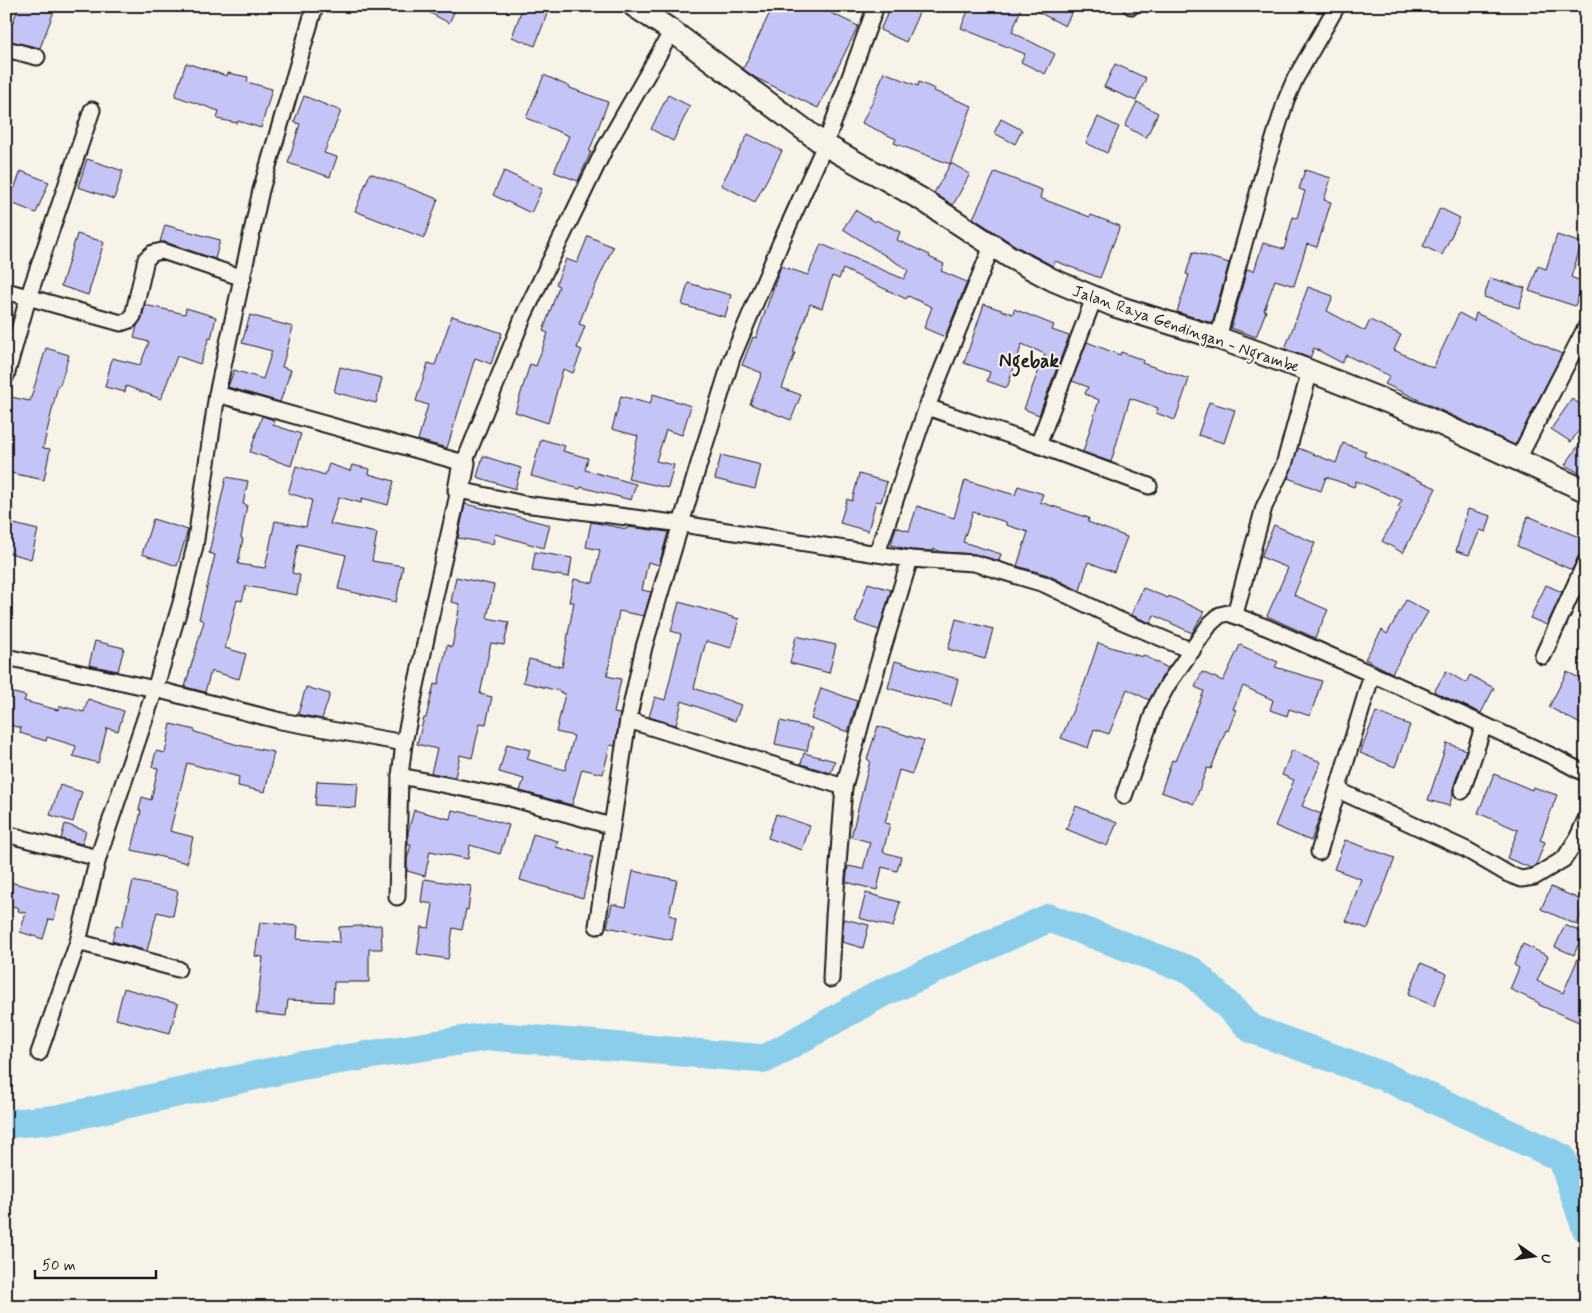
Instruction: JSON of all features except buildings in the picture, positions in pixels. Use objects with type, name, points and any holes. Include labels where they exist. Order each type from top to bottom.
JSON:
[{"type":"main road","name":"Jalan Raya Gendingan - Ngrambe","points":[[634,6],[672,31],[825,145],[921,199],[992,246],[1053,280],[1094,298],[1218,338],[1310,371],[1423,416],[1586,491]]},
{"type":"main road","points":[[460,490],[464,463]]},
{"type":"street","points":[[39,1053],[78,942],[98,858],[155,690],[181,603],[195,546],[217,394],[261,190],[316,6]]},
{"type":"street","points":[[597,926],[628,720],[644,647],[732,358],[781,242],[825,145],[876,6]]},
{"type":"street","points":[[1218,338],[1264,171],[1284,107],[1295,79],[1337,6]]},
{"type":"street","points":[[217,394],[464,463],[524,315],[601,156],[672,31]]},
{"type":"street","points":[[6,49],[37,57]]},
{"type":"street","points":[[6,376],[28,298],[92,110]]},
{"type":"street","points":[[877,553],[927,407],[992,246]]},
{"type":"street","points":[[6,291],[121,323],[126,322],[133,316],[146,259],[149,255],[157,252],[162,251],[243,278]]},
{"type":"street","points":[[1038,445],[1094,298]]},
{"type":"street","points":[[1518,459],[1586,327]]},
{"type":"street","points":[[1234,614],[1264,506],[1284,465],[1310,371]]},
{"type":"street","points":[[927,407],[1149,486]]},
{"type":"street","points":[[397,896],[400,776],[404,743],[460,490],[524,504],[682,524],[910,559],[974,563],[1044,584],[1119,620],[1192,651]]},
{"type":"street","points":[[831,979],[844,787],[867,701],[910,559]]},
{"type":"street","points":[[1543,656],[1586,561]]},
{"type":"street","points":[[1124,796],[1155,708],[1168,684],[1210,624],[1216,618],[1228,613],[1372,674],[1556,758],[1586,774]]},
{"type":"street","points":[[6,656],[280,721],[404,743]]},
{"type":"street","points":[[1319,852],[1372,674]]},
{"type":"street","points":[[628,720],[844,787]]},
{"type":"street","points":[[1462,790],[1484,725]]},
{"type":"street","points":[[400,776],[507,797],[611,826]]},
{"type":"street","points":[[1338,790],[1475,854],[1508,874],[1521,879],[1534,877],[1564,859],[1577,839],[1586,819]]},
{"type":"street","points":[[6,834],[98,858]]},
{"type":"street","points":[[78,942],[178,969]]},
{"type":"waterway","points":[[6,1124],[58,1119],[299,1066],[491,1036],[765,1059],[880,994],[1049,918],[1192,971],[1252,1029],[1383,1076],[1562,1158],[1586,1228]]},
{"type":"district","name":"Ngebak","points":[[1029,360]]}]
